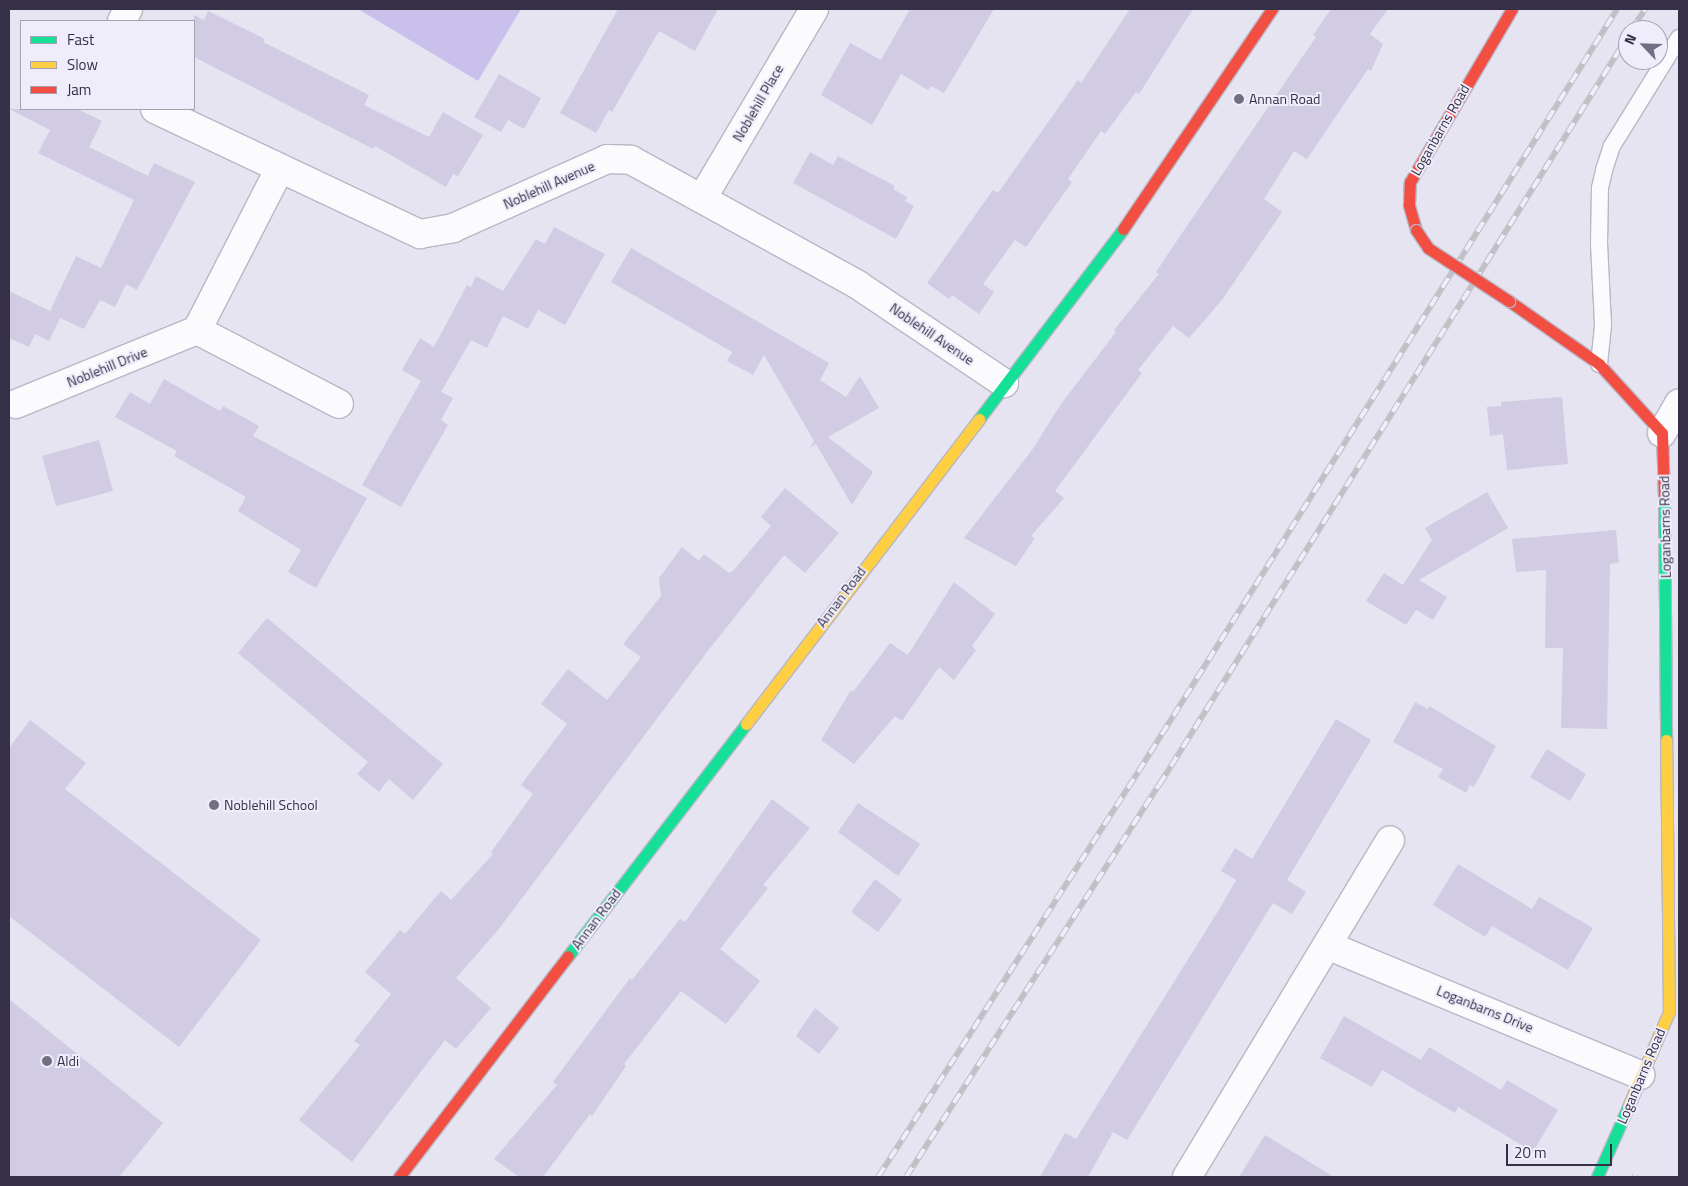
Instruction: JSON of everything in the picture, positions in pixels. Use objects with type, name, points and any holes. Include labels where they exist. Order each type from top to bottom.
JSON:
[{"type":"main road","name":"Annan Road","points":[[399,1177],[1004,383],[1118,237],[1272,9]]},
{"type":"main road","name":"Loganbarns Road","points":[[1512,9],[1410,182],[1409,205],[1416,230],[1428,248],[1509,301],[1599,364],[1662,433],[1673,594],[1665,876],[1674,969],[1669,1012],[1597,1177]]},
{"type":"street","name":"Noblehill Place","points":[[703,197],[814,9]]},
{"type":"street","name":"Noblehill Avenue","points":[[157,110],[280,170],[420,234],[453,228],[607,159],[631,160],[703,197],[858,285],[1004,383]]},
{"type":"street","points":[[280,170],[197,330],[339,404]]},
{"type":"street","name":"Noblehill Drive","points":[[16,404],[197,330]]},
{"type":"street","points":[[1662,433],[1679,403]]},
{"type":"street","points":[[1187,1177],[1329,946],[1390,840]]},
{"type":"street","name":"Loganbarns Drive","points":[[1329,946],[1640,1076]]},
{"type":"lane","points":[[1599,364],[1603,325],[1599,225],[1604,170],[1612,146],[1679,38]]},
{"type":"shaded area","points":[[358,9],[521,9],[478,81]]},
{"type":"building","points":[[618,9],[718,9],[695,51],[659,31],[612,112],[609,110],[596,133],[560,113]]},
{"type":"building","points":[[910,9],[994,9],[944,93],[931,86],[928,90],[901,74],[872,125],[821,95],[850,43],[881,60]]},
{"type":"building","points":[[1130,9],[1193,9],[1139,94],[1136,92],[1105,134],[1101,131],[1068,179],[1072,182],[1026,247],[1015,240],[983,284],[994,292],[979,314],[952,295],[949,299],[927,283],[993,190],[998,193],[1078,80],[1081,83]]},
{"type":"building","points":[[1331,9],[1388,9],[1370,34],[1383,44],[1371,71],[1368,69],[1307,159],[1294,151],[1264,199],[1282,212],[1222,300],[1189,338],[1173,326],[1138,370],[1142,373],[1055,491],[1064,498],[1031,536],[1035,538],[1016,566],[964,538],[1032,450],[1061,404],[1116,332],[1114,330],[1159,274],[1156,272],[1316,37],[1313,35]]},
{"type":"building","points":[[208,11],[265,39],[263,42],[369,95],[364,105],[429,137],[443,112],[483,135],[458,176],[453,174],[446,187],[375,146],[373,149],[195,58],[194,15],[204,20]]},
{"type":"building","points":[[499,74],[541,98],[524,129],[508,120],[501,132],[474,117]]},
{"type":"building","points":[[9,109],[79,110],[102,121],[89,147],[148,176],[154,163],[195,182],[137,290],[126,284],[115,307],[100,300],[84,329],[60,318],[49,341],[35,334],[29,347],[9,338],[9,291],[50,311],[76,256],[101,268],[134,200],[38,153],[50,130]]},
{"type":"building","points":[[810,152],[833,165],[838,156],[895,186],[893,189],[907,197],[905,201],[914,206],[896,239],[793,183]]},
{"type":"building","points":[[554,227],[605,254],[565,325],[538,310],[528,329],[503,316],[487,348],[471,340],[441,392],[453,398],[441,420],[448,425],[401,507],[362,485],[421,381],[402,370],[420,338],[434,347],[467,285],[471,287],[476,276],[503,291],[536,239],[545,244]]},
{"type":"building","points":[[631,248],[829,363],[820,380],[846,397],[860,376],[879,408],[828,437],[873,472],[852,505],[816,444],[810,448],[814,441],[764,355],[753,375],[727,361],[732,352],[611,282]]},
{"type":"building","points":[[164,379],[220,411],[223,406],[259,426],[253,436],[367,498],[316,588],[288,572],[301,550],[238,511],[246,497],[174,456],[177,451],[115,417],[130,392],[150,404]]},
{"type":"building","points":[[1562,397],[1568,464],[1507,470],[1503,434],[1490,436],[1487,407],[1501,406],[1501,402]]},
{"type":"building","points":[[99,440],[113,491],[56,506],[42,456]]},
{"type":"building","points":[[785,488],[839,533],[805,573],[784,555],[707,652],[498,930],[456,978],[491,1008],[456,1049],[445,1040],[352,1162],[299,1120],[360,1045],[354,1041],[391,994],[365,972],[400,930],[405,934],[441,891],[451,900],[493,854],[491,852],[533,794],[521,785],[567,724],[541,704],[568,669],[607,700],[641,657],[623,644],[661,596],[659,578],[682,547],[699,561],[704,554],[729,573],[733,571],[771,526],[761,517]]},
{"type":"building","points":[[1487,492],[1508,528],[1419,580],[1447,597],[1433,620],[1416,610],[1406,625],[1366,601],[1384,573],[1403,585],[1432,540],[1425,528]]},
{"type":"building","points":[[1616,530],[1619,563],[1610,564],[1607,729],[1561,728],[1563,648],[1545,648],[1546,570],[1516,572],[1512,539]]},
{"type":"building","points":[[954,582],[995,614],[972,646],[976,650],[954,680],[939,667],[902,721],[895,716],[854,764],[821,740],[851,690],[853,692],[890,643],[908,655]]},
{"type":"building","points":[[267,618],[443,764],[413,800],[389,779],[379,792],[357,774],[368,762],[238,653]]},
{"type":"building","points":[[1415,702],[1428,709],[1429,706],[1496,746],[1474,787],[1470,785],[1466,793],[1438,777],[1443,769],[1393,742]]},
{"type":"building","points":[[1336,719],[1371,740],[1287,880],[1306,892],[1292,914],[1273,903],[1127,1140],[1113,1132],[1088,1177],[1040,1177],[1065,1133],[1076,1139],[1220,908],[1236,880],[1221,871],[1235,848],[1252,859]]},
{"type":"building","points":[[30,720],[86,763],[65,789],[261,940],[179,1047],[9,916],[9,748]]},
{"type":"building","points":[[1547,749],[1586,774],[1570,801],[1530,777]]},
{"type":"building","points":[[772,799],[810,828],[763,885],[768,888],[720,949],[760,981],[726,1024],[681,991],[624,1064],[626,1066],[592,1116],[590,1114],[543,1177],[519,1177],[494,1159],[557,1085],[553,1082],[630,978],[632,980],[680,919],[685,922]]},
{"type":"building","points":[[858,803],[920,844],[898,876],[838,832]]},
{"type":"building","points":[[1458,864],[1532,909],[1539,897],[1593,928],[1568,970],[1492,926],[1485,937],[1433,905]]},
{"type":"building","points":[[875,879],[902,900],[878,932],[851,912]]},
{"type":"building","name":"Aldi","points":[[9,999],[163,1123],[119,1177],[9,1177]]},
{"type":"building","points":[[815,1008],[839,1028],[819,1054],[796,1036]]},
{"type":"building","points":[[1344,1016],[1421,1060],[1429,1047],[1501,1090],[1507,1080],[1558,1110],[1533,1152],[1458,1107],[1455,1113],[1382,1070],[1372,1087],[1320,1058]]},
{"type":"building","points":[[1265,1135],[1334,1177],[1239,1177]]},
{"type":"railway","points":[[878,1177],[1138,772],[1617,9]]},
{"type":"railway","points":[[1638,20],[1645,9]]},
{"type":"railway","points":[[906,1177],[1159,785],[1618,52]]},
{"type":"traffic: fast","points":[[979,419],[1123,229]]},
{"type":"traffic: fast","points":[[1664,495],[1666,740]]},
{"type":"traffic: fast","points":[[568,956],[746,724]]},
{"type":"traffic: fast","points":[[1597,1177],[1628,1107]]},
{"type":"traffic: slow","points":[[746,724],[979,419]]},
{"type":"traffic: slow","points":[[1628,1107],[1669,1012],[1666,740]]},
{"type":"traffic: jam","points":[[1123,229],[1272,9]]},
{"type":"traffic: jam","points":[[1416,230],[1409,205],[1410,182],[1512,9]]},
{"type":"traffic: jam","points":[[1416,230],[1428,248],[1509,301]]},
{"type":"traffic: jam","points":[[1509,301],[1599,364],[1662,433],[1664,495]]},
{"type":"traffic: jam","points":[[399,1177],[568,956]]},
{"type":"place","name":"Annan Road","points":[[1239,99]]},
{"type":"place","name":"Noblehill School","points":[[214,805]]},
{"type":"place","name":"Aldi","points":[[47,1061]]}]
